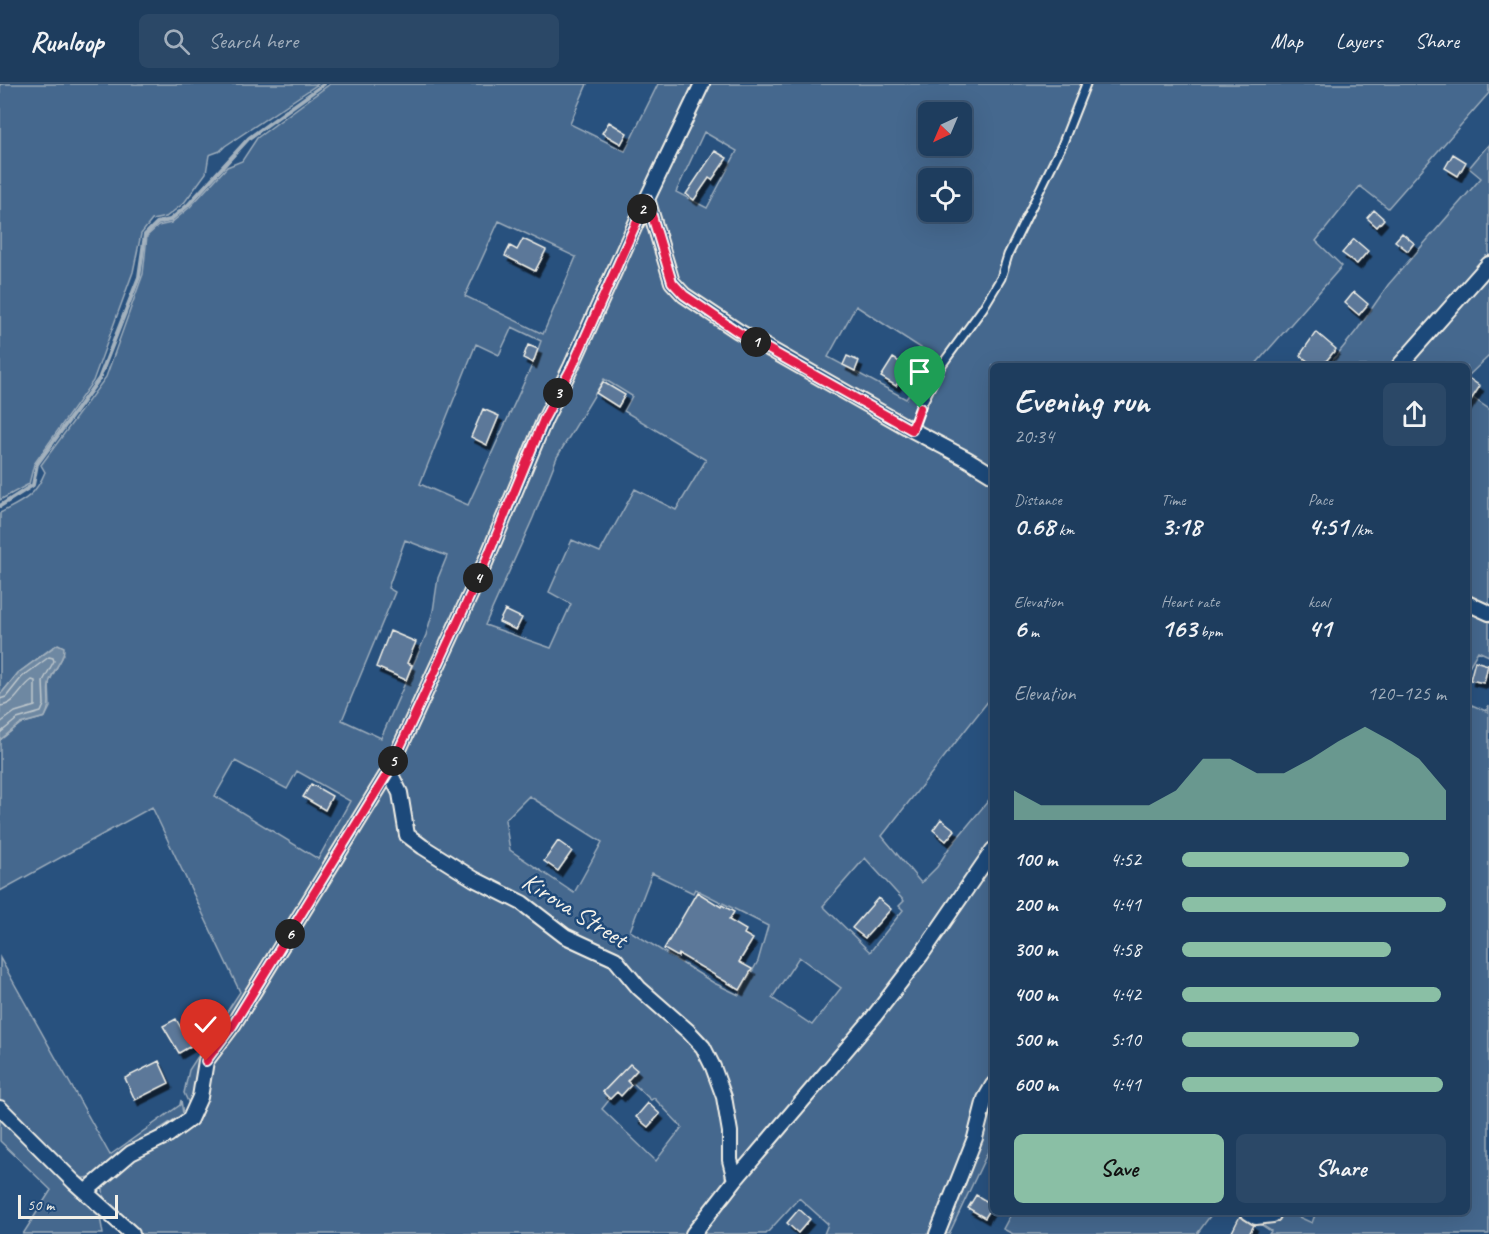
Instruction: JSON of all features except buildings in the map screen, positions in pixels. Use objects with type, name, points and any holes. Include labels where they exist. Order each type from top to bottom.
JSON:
[{"type":"street","points":[[85,1192],[131,1153],[168,1135],[190,1119],[200,1097],[206,1061],[239,1016],[389,771],[485,563],[544,419],[572,367],[647,199],[702,84]]},
{"type":"street","points":[[647,199],[672,282],[684,295],[738,332],[967,459],[990,474]]},
{"type":"street","points":[[1402,363],[1489,264]]},
{"type":"street","points":[[1470,604],[1489,613]]},
{"type":"street","name":"Kirova Street","points":[[389,771],[400,792],[407,835],[474,879],[522,903],[566,936],[615,959],[639,988],[688,1031],[702,1047],[713,1067],[724,1096],[730,1132],[730,1160],[735,1180]]},
{"type":"street","points":[[693,1234],[735,1180],[872,1019],[921,955],[990,854]]},
{"type":"street","points":[[937,1234],[975,1138],[990,1091]]},
{"type":"street","points":[[0,1108],[85,1192],[116,1229],[132,1234]]},
{"type":"street","points":[[1253,1215],[1256,1217],[1273,1215]]},
{"type":"lane","points":[[912,430],[941,366],[983,308],[1001,278],[1008,255],[1062,146],[1086,84]]},
{"type":"shaded area","points":[[0,84],[318,84],[220,151],[209,155],[206,173],[184,203],[166,217],[152,220],[141,234],[133,272],[93,381],[34,464],[29,484],[0,500]]},
{"type":"shaded area","points":[[330,84],[587,84],[570,124],[625,151],[658,84],[696,84],[377,784],[228,1026],[198,1094],[190,1106],[184,1093],[189,1070],[240,992],[152,807],[0,891],[0,740],[20,724],[45,717],[50,707],[49,682],[64,654],[53,647],[18,673],[0,695],[0,513],[22,501],[37,487],[45,472],[41,465],[106,377],[143,274],[147,236],[158,226],[171,223],[190,207],[227,167],[242,161],[257,138]],"holes":[[[499,221],[576,257],[543,334],[465,296]],[[512,327],[541,341],[468,505],[420,484],[476,344],[499,355]],[[405,540],[447,556],[438,578],[433,611],[426,635],[381,738],[342,720],[395,592],[388,588]],[[235,761],[287,789],[297,771],[350,801],[318,859],[215,796]]]},
{"type":"shaded area","points":[[706,84],[1489,84],[1489,93],[1388,208],[1360,186],[1316,241],[1342,266],[1257,363],[990,363],[990,468],[730,323],[674,280],[655,216],[654,194]],"holes":[[[704,132],[737,151],[707,208],[676,192]],[[856,306],[935,357],[906,399],[828,357]]]},
{"type":"shaded area","points":[[1489,144],[1489,255],[1394,363],[1330,363],[1388,285],[1481,178],[1469,168]]},
{"type":"shaded area","points":[[647,208],[670,284],[990,479],[990,699],[882,836],[921,883],[937,867],[949,848],[990,799],[990,848],[935,921],[888,990],[735,1174],[722,1079],[641,984],[565,932],[410,833],[393,769],[549,419]],"holes":[[[604,379],[632,396],[624,411],[706,460],[676,510],[635,489],[600,552],[572,540],[549,592],[571,604],[551,648],[485,625],[533,518],[557,457]],[[529,796],[602,842],[574,893],[510,850],[505,820]],[[865,858],[904,901],[899,906],[903,910],[870,952],[823,906]],[[652,873],[693,893],[695,889],[768,926],[758,961],[739,995],[714,983],[630,931]],[[799,957],[841,988],[812,1025],[772,998]]]},
{"type":"shaded area","points":[[1489,273],[1489,356],[1470,374],[1470,363],[1409,363]]},
{"type":"shaded area","points":[[1470,396],[1489,409],[1489,605],[1470,596]]},
{"type":"shaded area","points":[[1470,608],[1489,617],[1489,656],[1478,651],[1470,665]]},
{"type":"shaded area","points":[[1470,704],[1486,711],[1489,705],[1489,1234],[1269,1234],[1271,1231],[1247,1215],[1295,1215],[1312,1223],[1315,1215],[1470,1215]]},
{"type":"shaded area","points":[[388,778],[395,791],[402,828],[614,962],[686,1033],[712,1072],[727,1134],[725,1180],[716,1196],[687,1234],[140,1234],[105,1203],[103,1189],[107,1178],[116,1168],[175,1137],[196,1123],[205,1102],[213,1060]],"holes":[[[620,1075],[631,1085],[633,1083],[651,1100],[654,1098],[682,1127],[656,1161],[602,1109],[610,1099],[603,1092]]]},
{"type":"shaded area","points":[[990,862],[990,1076],[977,1101],[971,1141],[933,1234],[824,1234],[828,1224],[799,1198],[766,1234],[701,1234]]},
{"type":"shaded area","points":[[0,958],[110,1155],[180,1105],[181,1100],[183,1114],[97,1176],[78,1179],[0,1104]]},
{"type":"shaded area","points":[[990,1101],[990,1147],[949,1234],[940,1234]]},
{"type":"shaded area","points":[[0,1118],[51,1169],[99,1211],[103,1234],[23,1234],[51,1190],[0,1141]]},
{"type":"shaded area","points":[[1010,1215],[1211,1215],[1197,1234],[1013,1234],[1003,1229]]},
{"type":"water","points":[[58,644],[64,647],[64,652],[50,679],[48,708],[45,717],[20,724],[0,740],[0,695],[18,673]]},
{"type":"waterway","points":[[0,506],[33,485],[37,464],[99,379],[139,277],[145,235],[157,223],[170,220],[188,205],[249,138],[324,84]]},
{"type":"route","points":[[206,1061],[233,1025],[389,771],[485,563],[544,419],[572,367],[647,199],[672,282],[684,295],[738,332],[912,430],[920,408]]}]
